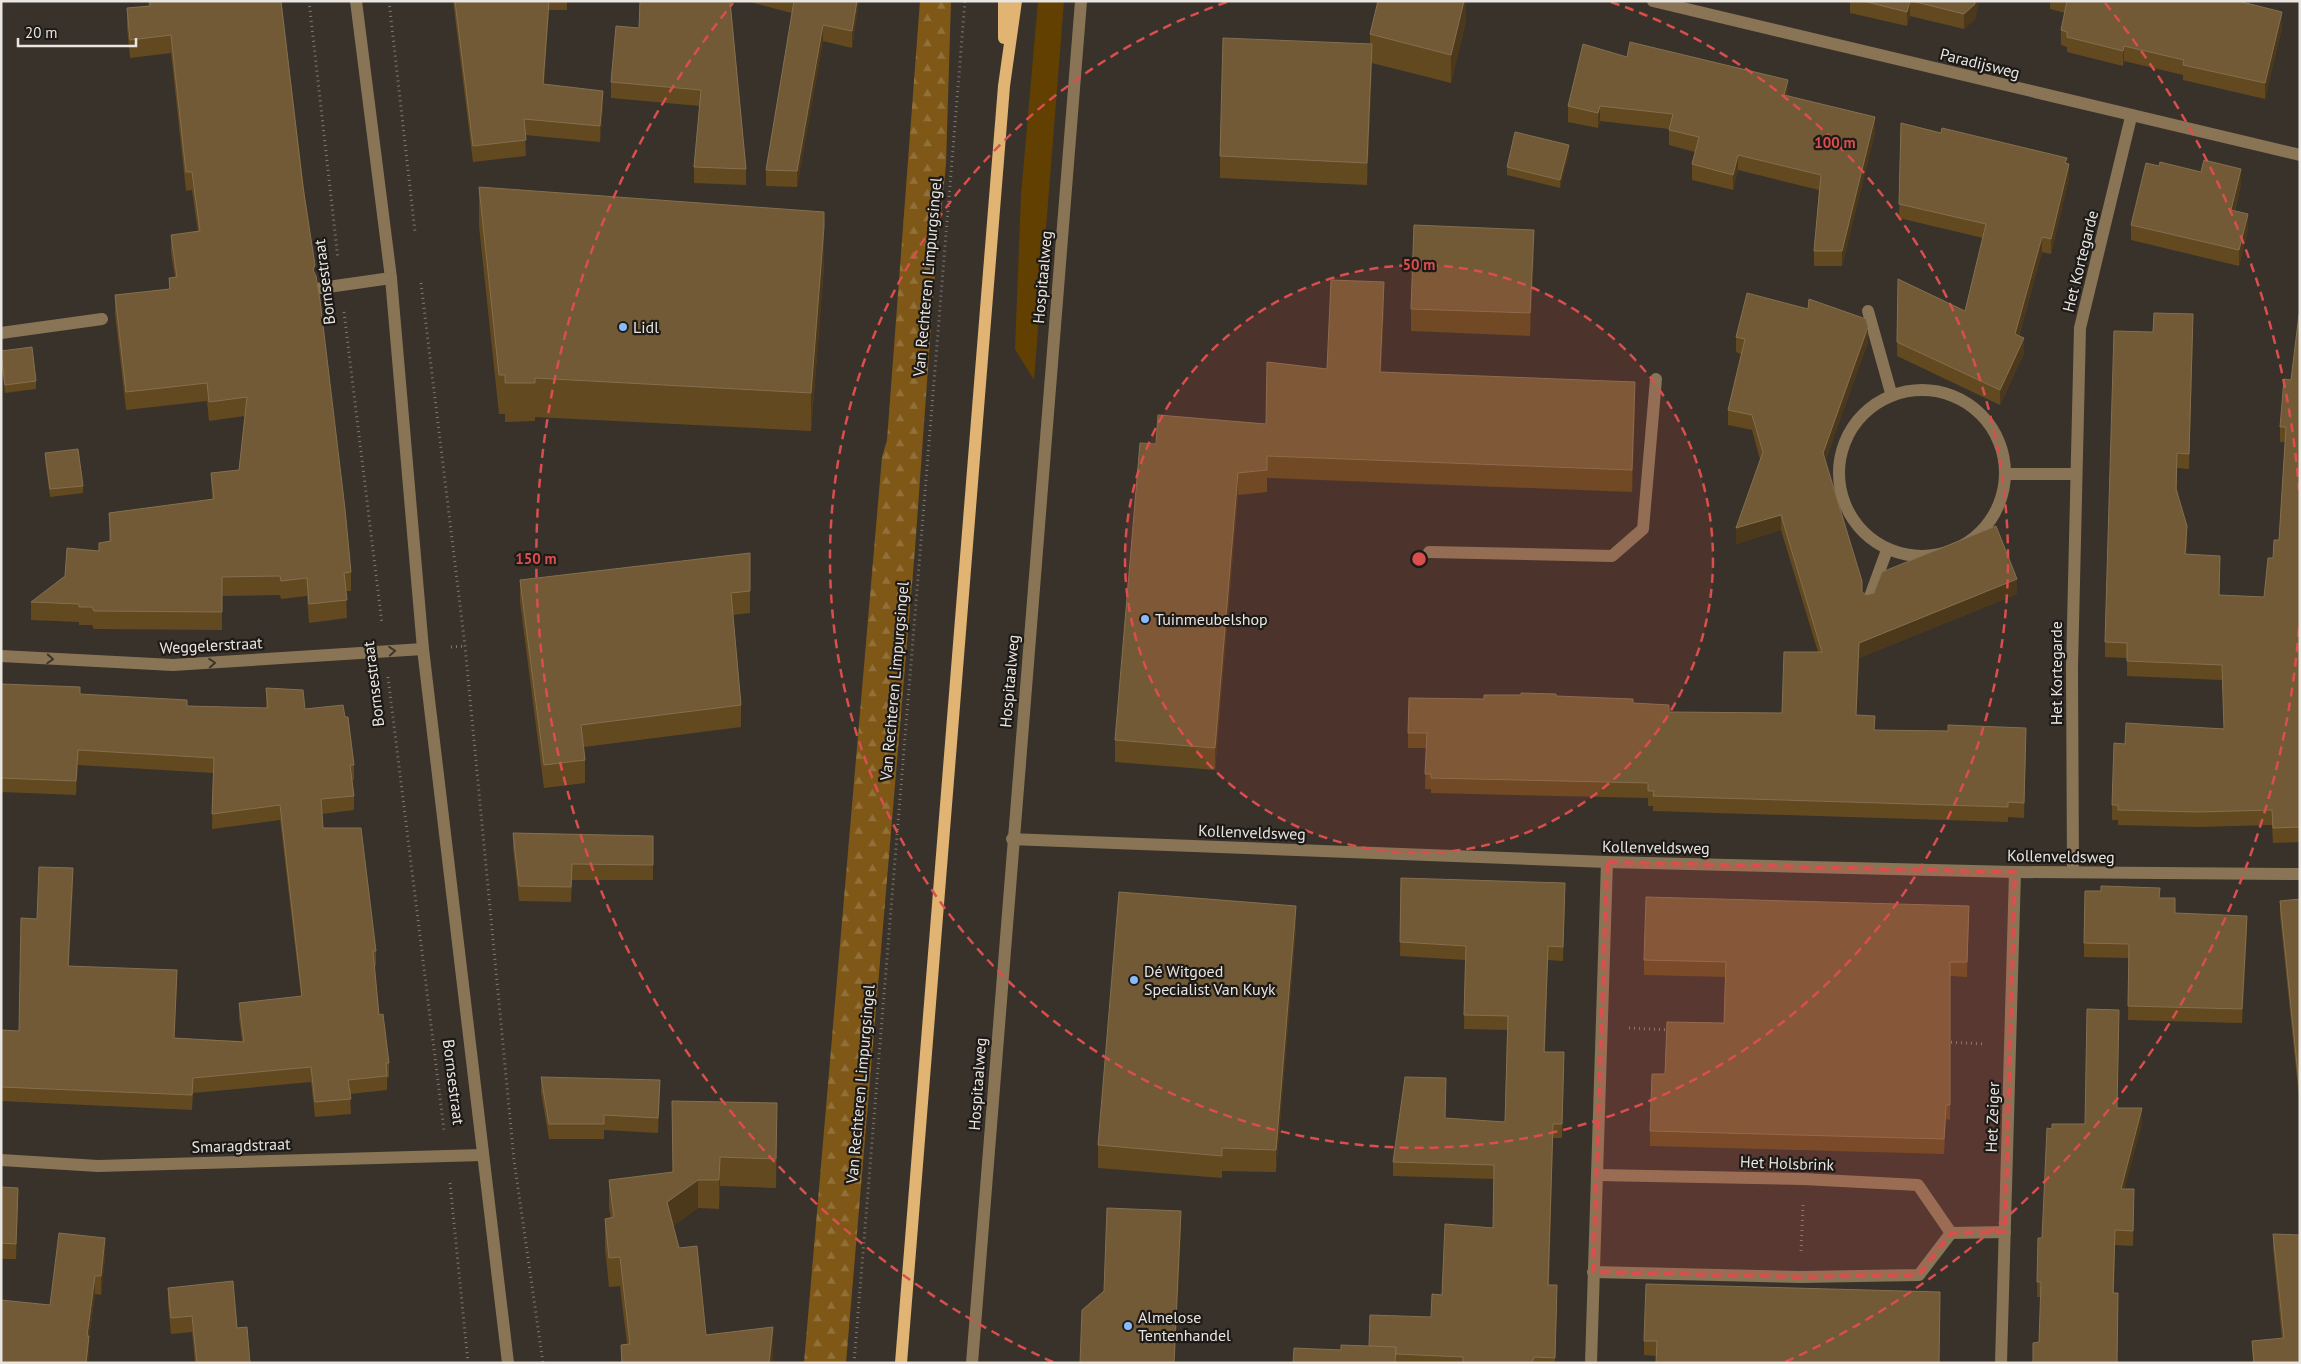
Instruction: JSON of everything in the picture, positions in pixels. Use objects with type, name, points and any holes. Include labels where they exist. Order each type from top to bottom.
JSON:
[{"type":"main road","points":[[1004,1],[1004,86]]},
{"type":"main road","points":[[901,1363],[1004,86],[1016,1]]},
{"type":"street","name":"Bornsestraat","points":[[356,1],[391,278],[423,649],[508,1363]]},
{"type":"street","name":"Hospitaalweg","points":[[972,1363],[1012,839],[1081,1]]},
{"type":"street","name":"Paradijsweg","points":[[1653,1],[2300,155]]},
{"type":"street","name":"Het Kortegarde","points":[[2073,872],[2072,667],[2075,474],[2080,328],[2131,116]]},
{"type":"street","points":[[321,288],[391,278]]},
{"type":"street","points":[[1868,311],[1891,393]]},
{"type":"street","points":[[1,333],[102,319]]},
{"type":"street","points":[[1429,552],[1612,556],[1643,529],[1656,378]]},
{"type":"street","points":[[1932,388],[1970,403],[1998,434],[2007,474],[2000,507],[1981,534],[1953,551],[1920,557],[1887,550],[1856,526],[1839,490],[1840,451],[1858,416],[1891,393],[1932,388]]},
{"type":"street","points":[[2007,474],[2075,474]]},
{"type":"street","points":[[1868,602],[1887,550]]},
{"type":"street","name":"Weggelerstraat","points":[[1,656],[173,665],[423,649]]},
{"type":"street","name":"Kollenveldsweg","points":[[1012,839],[1607,862],[2015,872],[2300,874]]},
{"type":"street","points":[[1591,1363],[1607,862]]},
{"type":"street","name":"Het Zeiger","points":[[2001,1363],[2015,872]]},
{"type":"street","name":"Smaragdstraat","points":[[1,1160],[98,1166],[482,1155]]},
{"type":"street","name":"Het Holsbrink","points":[[1597,1175],[1803,1179],[1918,1185],[1950,1233]]},
{"type":"street","points":[[1593,1272],[1800,1277],[1920,1275],[1950,1233],[2005,1232]]},
{"type":"path","name":"Bornsestraat","points":[[309,1],[341,286],[447,1155],[468,1363]]},
{"type":"path","points":[[389,1],[416,240]]},
{"type":"path","name":"Van Rechteren Limpurgsingel","points":[[854,1363],[965,1]]},
{"type":"path","points":[[421,278],[465,646],[514,1160],[543,1363]]},
{"type":"path","points":[[1602,1027],[1680,1030]]},
{"type":"path","points":[[1942,1042],[2010,1045]]},
{"type":"highlighted area","points":[[1607,862],[2015,872],[2005,1232],[1951,1233],[1919,1275],[1800,1277],[1593,1272]]},
{"type":"shaded area","points":[[1038,1],[1064,1],[1034,380],[1015,349],[1021,195]]},
{"type":"green space","points":[[920,1],[951,1],[946,164],[934,285],[915,549],[846,1363],[804,1363],[882,457],[887,440]]},
{"type":"building","points":[[150,1],[281,1],[303,187],[315,265],[313,270],[316,276],[320,300],[345,509],[351,572],[344,573],[347,600],[309,604],[307,578],[281,581],[280,576],[222,577],[222,612],[94,611],[92,607],[79,607],[79,604],[31,602],[65,576],[67,548],[99,551],[99,543],[111,541],[109,513],[214,499],[211,473],[239,470],[247,397],[209,402],[207,383],[126,392],[115,295],[170,289],[169,278],[177,277],[171,235],[200,231],[192,172],[186,172],[171,35],[130,40],[127,8],[150,6]]},
{"type":"building","points":[[455,1],[549,1],[543,84],[603,91],[600,126],[524,119],[526,140],[473,146]]},
{"type":"building","points":[[640,1],[730,1],[746,169],[694,167],[701,90],[611,82],[616,26],[639,28]]},
{"type":"building","points":[[794,1],[857,1],[852,31],[823,25],[797,171],[766,170]]},
{"type":"building","points":[[1378,1],[1464,1],[1451,55],[1370,34]]},
{"type":"building","points":[[1863,1],[1910,1],[1907,12]]},
{"type":"building","points":[[1912,1],[1975,1],[1975,4],[1964,14]]},
{"type":"building","points":[[2067,1],[2238,1],[2282,12],[2265,83],[2183,65],[2184,60],[2124,46],[2123,51],[2067,37],[2067,32],[2061,30]]},
{"type":"building","points":[[1223,38],[1372,44],[1367,163],[1220,156]]},
{"type":"building","points":[[1630,42],[1788,80],[1784,95],[1875,117],[1842,251],[1814,251],[1821,175],[1738,155],[1733,175],[1692,164],[1699,137],[1669,130],[1673,114],[1600,106],[1598,113],[1568,106],[1583,44],[1627,57]]},
{"type":"building","points":[[1901,123],[1941,133],[1942,128],[2067,158],[2065,163],[2069,164],[2051,239],[2042,237],[2015,334],[2024,338],[2000,390],[1897,342],[1898,279],[1965,311],[1986,224],[1899,204]]},
{"type":"building","points":[[1515,132],[1569,145],[1560,180],[1507,167]]},
{"type":"building","points":[[2204,160],[2241,169],[2231,210],[2248,214],[2239,250],[2131,225],[2146,163],[2159,166],[2160,162],[2201,172]]},
{"type":"building","points":[[479,187],[824,212],[811,393],[535,378],[535,383],[505,383],[505,375],[499,375]]},
{"type":"building","points":[[1414,225],[1534,230],[1530,313],[1411,309]]},
{"type":"building","points":[[1331,280],[1384,282],[1380,372],[1635,382],[1632,470],[1267,456],[1267,470],[1238,473],[1215,748],[1115,740],[1140,443],[1156,444],[1158,415],[1266,424],[1267,362],[1327,369]]},
{"type":"building","points":[[1747,293],[1808,309],[1809,299],[1866,319],[1868,327],[1823,453],[1862,581],[1862,592],[1866,595],[1874,593],[1882,572],[1996,526],[2017,579],[1859,643],[1856,715],[1875,716],[1874,730],[1948,731],[1948,725],[2026,728],[2024,803],[2008,802],[2008,807],[1653,796],[1654,791],[1648,791],[1648,783],[1431,778],[1431,774],[1425,774],[1427,733],[1408,733],[1409,698],[1484,699],[1484,695],[1556,694],[1556,696],[1633,699],[1633,703],[1669,705],[1669,712],[1782,713],[1784,652],[1822,652],[1781,515],[1736,528],[1763,452],[1752,415],[1728,410],[1745,339],[1736,337]]},
{"type":"building","points":[[2154,313],[2193,314],[2189,454],[2177,453],[2176,489],[2187,526],[2185,554],[2220,556],[2219,595],[2264,597],[2268,558],[2273,558],[2274,540],[2279,540],[2286,427],[2280,427],[2284,379],[2291,380],[2300,314],[2300,827],[2273,828],[2272,810],[2198,812],[2118,810],[2118,805],[2112,805],[2114,743],[2125,744],[2126,723],[2224,729],[2222,665],[2127,661],[2127,643],[2105,642],[2114,331],[2153,332]]},
{"type":"building","points":[[32,347],[36,381],[5,385],[1,351]]},
{"type":"building","points":[[78,449],[83,486],[50,489],[45,453]]},
{"type":"building","points":[[750,553],[750,591],[731,593],[741,705],[581,725],[585,760],[544,765],[520,580]]},
{"type":"building","points":[[1,684],[80,687],[80,694],[187,700],[187,706],[268,708],[266,688],[303,690],[305,709],[343,705],[345,717],[348,717],[354,765],[350,765],[354,796],[321,799],[323,828],[361,828],[376,951],[373,951],[379,1015],[383,1014],[389,1063],[386,1063],[387,1076],[348,1080],[351,1099],[315,1102],[311,1067],[193,1078],[192,1095],[1,1087],[1,1030],[19,1031],[21,918],[37,919],[39,867],[73,868],[68,966],[177,970],[174,1038],[244,1042],[239,1003],[302,996],[280,805],[212,814],[214,758],[78,750],[76,781],[1,778]]},
{"type":"building","points":[[513,833],[653,836],[653,865],[572,864],[571,887],[519,886]]},
{"type":"building","points":[[1401,878],[1565,883],[1563,947],[1548,946],[1544,1052],[1564,1052],[1562,1124],[1553,1124],[1548,1285],[1557,1285],[1555,1358],[1534,1357],[1532,1363],[1463,1363],[1463,1357],[1396,1354],[1396,1347],[1369,1346],[1370,1315],[1431,1317],[1432,1294],[1442,1295],[1445,1224],[1493,1228],[1494,1165],[1393,1162],[1405,1077],[1446,1078],[1445,1118],[1505,1122],[1508,1016],[1464,1015],[1466,946],[1400,942]]},
{"type":"building","points":[[2101,886],[2160,888],[2159,898],[2175,898],[2175,913],[2247,916],[2242,1009],[2128,1006],[2129,944],[2084,943],[2085,891],[2101,891]]},
{"type":"building","points":[[1119,892],[1296,906],[1276,1150],[1222,1148],[1222,1156],[1098,1145]]},
{"type":"building","points":[[1646,897],[1969,906],[1967,962],[1950,962],[1950,1105],[1946,1105],[1944,1139],[1650,1131],[1652,1074],[1665,1074],[1667,1022],[1724,1023],[1726,962],[1644,960]]},
{"type":"building","points":[[2300,899],[2300,1094],[2280,901]]},
{"type":"building","points":[[2087,1009],[2119,1010],[2117,1108],[2142,1108],[2121,1189],[2134,1189],[2133,1231],[2115,1230],[2113,1293],[2118,1293],[2117,1363],[2033,1363],[2033,1343],[2039,1342],[2041,1282],[2037,1282],[2038,1238],[2042,1238],[2047,1128],[2052,1129],[2052,1124],[2085,1124]]},
{"type":"building","points":[[541,1077],[660,1080],[658,1118],[604,1115],[604,1124],[549,1124]]},
{"type":"building","points":[[672,1101],[777,1103],[776,1159],[720,1157],[719,1180],[698,1180],[667,1202],[679,1248],[697,1246],[706,1335],[773,1327],[769,1363],[622,1363],[621,1345],[630,1344],[620,1257],[609,1258],[605,1219],[614,1217],[609,1180],[673,1172]]},
{"type":"building","points":[[1,1187],[18,1188],[16,1244],[1,1243]]},
{"type":"building","points":[[1107,1208],[1181,1211],[1174,1363],[1080,1363],[1082,1310],[1104,1291]]},
{"type":"building","points":[[59,1233],[105,1238],[101,1276],[95,1276],[87,1336],[89,1336],[86,1363],[1,1363],[1,1300],[50,1305]]},
{"type":"building","points":[[2273,1234],[2300,1235],[2300,1363],[2254,1363],[2252,1341],[2284,1338]]},
{"type":"building","points":[[233,1281],[237,1328],[247,1327],[250,1363],[197,1363],[192,1316],[171,1318],[168,1288]]},
{"type":"building","points":[[1646,1284],[1940,1292],[1939,1363],[1656,1363],[1657,1341],[1644,1341]]},
{"type":"building","points":[[1341,1345],[1396,1347],[1395,1363],[1293,1363],[1294,1348],[1341,1350]]},
{"type":"place","name":"Lidl","points":[[623,327]]},
{"type":"place","name":"Tuinmeubelshop","points":[[1145,619]]},
{"type":"place","name":"Dé Witgoed Specialist Van Kuyk","points":[[1134,980]]},
{"type":"place","name":"Almelose Tentenhandel","points":[[1128,1326]]}]
